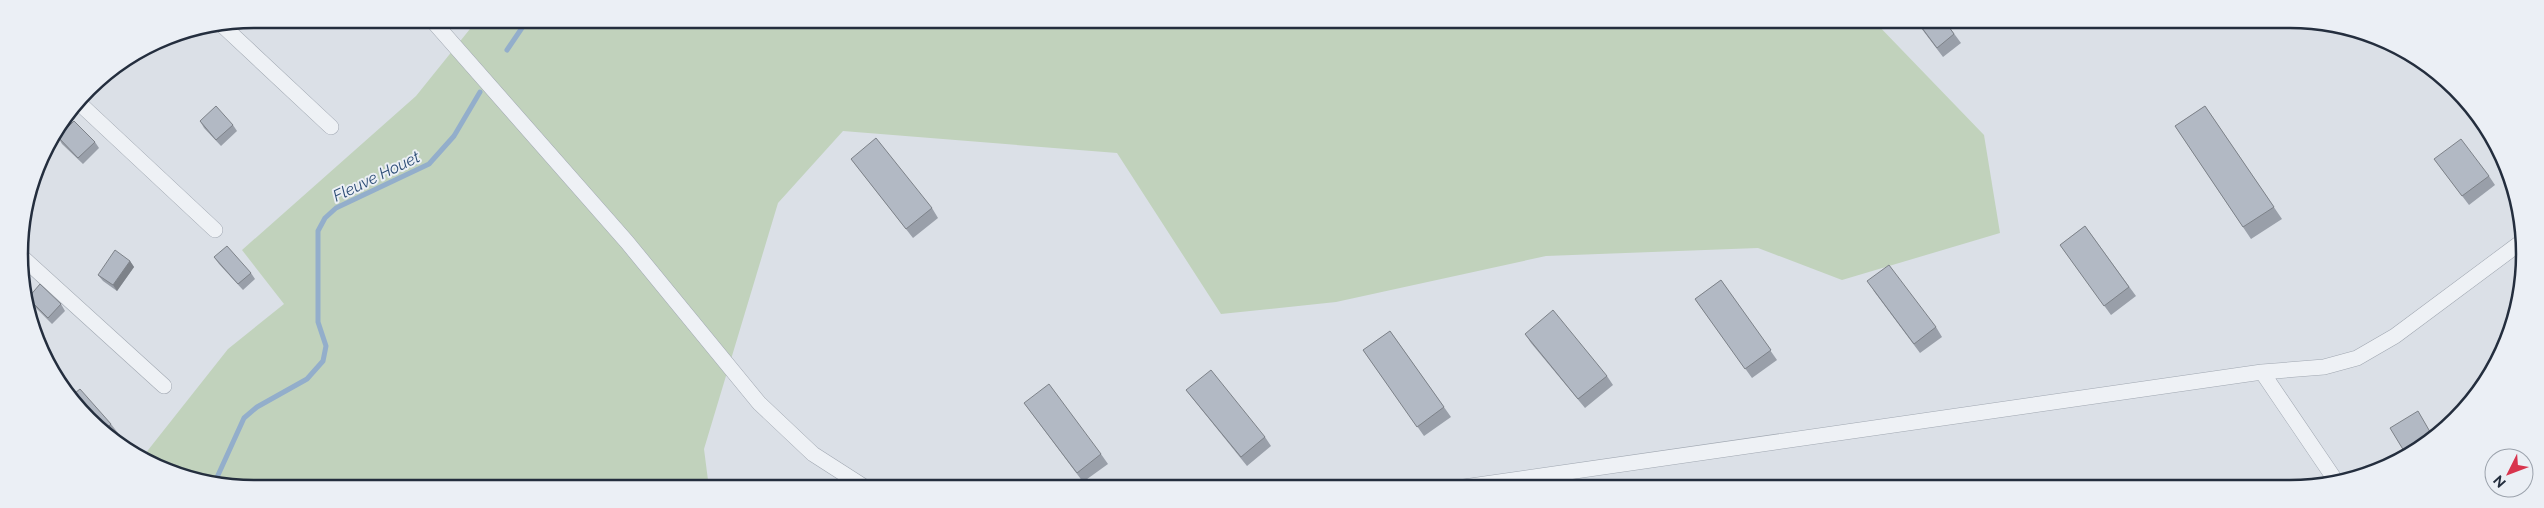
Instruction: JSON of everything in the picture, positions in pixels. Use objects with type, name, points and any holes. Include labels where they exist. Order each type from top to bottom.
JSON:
[{"type":"street","points":[[438,27],[627,242],[759,403],[813,454],[854,480]]},
{"type":"street","points":[[226,29],[331,127]]},
{"type":"street","points":[[83,106],[215,230]]},
{"type":"street","points":[[1513,480],[2262,372],[2324,367],[2357,358],[2395,336],[2516,246]]},
{"type":"street","points":[[28,262],[164,386]]},
{"type":"street","points":[[2262,372],[2333,476]]},
{"type":"green space","points":[[472,27],[1880,27],[1984,135],[2000,233],[1842,280],[1758,248],[1546,256],[1336,302],[1221,314],[1117,153],[843,131],[778,203],[704,449],[708,480],[239,480],[195,473],[146,453],[228,349],[284,304],[242,250],[416,96]]},
{"type":"building","points":[[1921,27],[1949,27],[1954,34],[1937,48]]},
{"type":"building","points":[[216,106],[233,125],[216,140],[200,121]]},
{"type":"building","points":[[2205,106],[2274,207],[2243,227],[2175,126]]},
{"type":"building","points":[[74,121],[95,142],[78,158],[59,139]]},
{"type":"building","points":[[876,138],[932,208],[906,229],[851,159]]},
{"type":"building","points":[[2461,139],[2489,176],[2462,196],[2434,159]]},
{"type":"building","points":[[2085,226],[2129,287],[2104,306],[2060,245]]},
{"type":"building","points":[[227,246],[251,273],[238,284],[214,257]]},
{"type":"building","points":[[115,250],[130,261],[113,285],[98,275]]},
{"type":"building","points":[[1889,265],[1936,327],[1914,344],[1867,281]]},
{"type":"building","points":[[1721,280],[1771,350],[1745,369],[1695,299]]},
{"type":"building","points":[[40,284],[61,304],[48,318],[33,303],[31,294]]},
{"type":"building","points":[[1553,310],[1607,376],[1578,399],[1525,334]]},
{"type":"building","points":[[1390,331],[1444,407],[1417,427],[1363,350]]},
{"type":"building","points":[[1211,370],[1265,437],[1241,457],[1186,390]]},
{"type":"building","points":[[1049,384],[1101,454],[1077,473],[1024,403]]},
{"type":"building","points":[[80,389],[111,424],[108,427],[75,393]]},
{"type":"building","points":[[2418,411],[2430,432],[2403,450],[2390,428]]},
{"type":"waterway","name":"Fleuve Houet","points":[[507,50],[523,27]]},
{"type":"waterway","name":"Fleuve Houet","points":[[217,477],[244,418],[257,407],[307,379],[323,361],[326,346],[318,322],[318,231],[325,218],[336,208],[429,164],[454,136],[480,92]]}]
